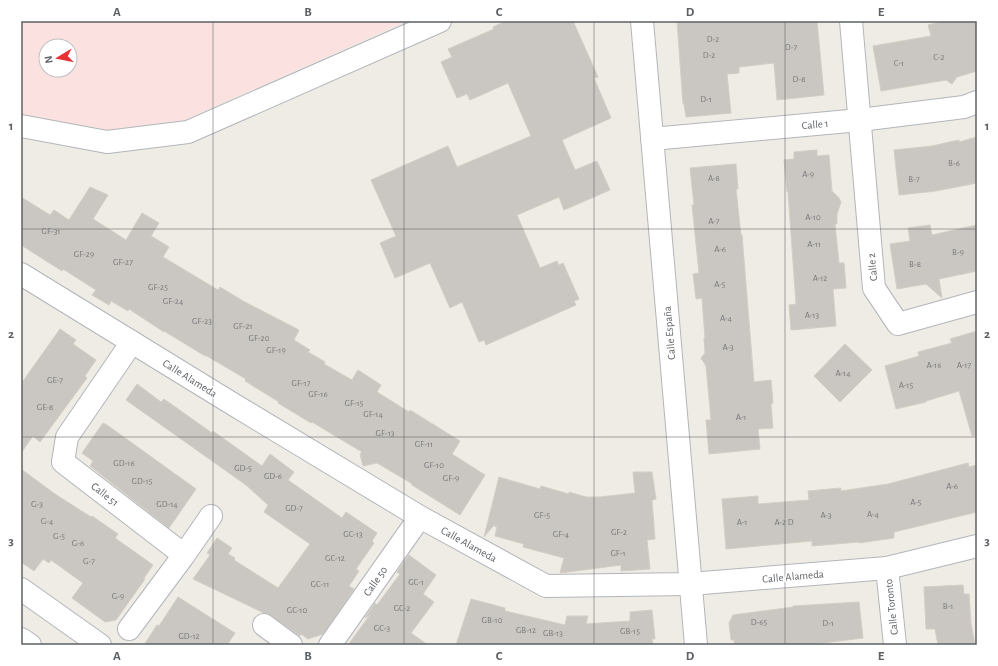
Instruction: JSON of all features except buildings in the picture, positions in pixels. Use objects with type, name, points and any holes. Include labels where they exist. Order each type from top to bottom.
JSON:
[{"type":"street","points":[[21,126],[107,142],[188,132],[440,21]]},
{"type":"street","name":"Calle España","points":[[642,21],[696,645]]},
{"type":"street","points":[[851,21],[860,120]]},
{"type":"street","name":"Calle 1","points":[[652,139],[860,120],[964,107],[977,102]]},
{"type":"street","name":"Calle 2","points":[[860,120],[874,288],[898,324],[977,302]]},
{"type":"street","name":"Calle Alameda","points":[[21,274],[420,517],[546,586],[690,584],[887,568],[977,546]]},
{"type":"street","name":"Calle 51","points":[[132,342],[67,437],[63,462],[184,555]]},
{"type":"street","points":[[129,629],[211,516]]},
{"type":"street","name":"Calle 50","points":[[330,645],[420,517]]},
{"type":"street","name":"Calle Toronto","points":[[887,568],[895,645]]},
{"type":"street","points":[[21,589],[100,645]]},
{"type":"street","points":[[264,625],[291,645]]},
{"type":"street","points":[[21,639],[30,645]]},
{"type":"shaded area","points":[[21,21],[407,21],[178,123],[117,131],[21,117]]}]
